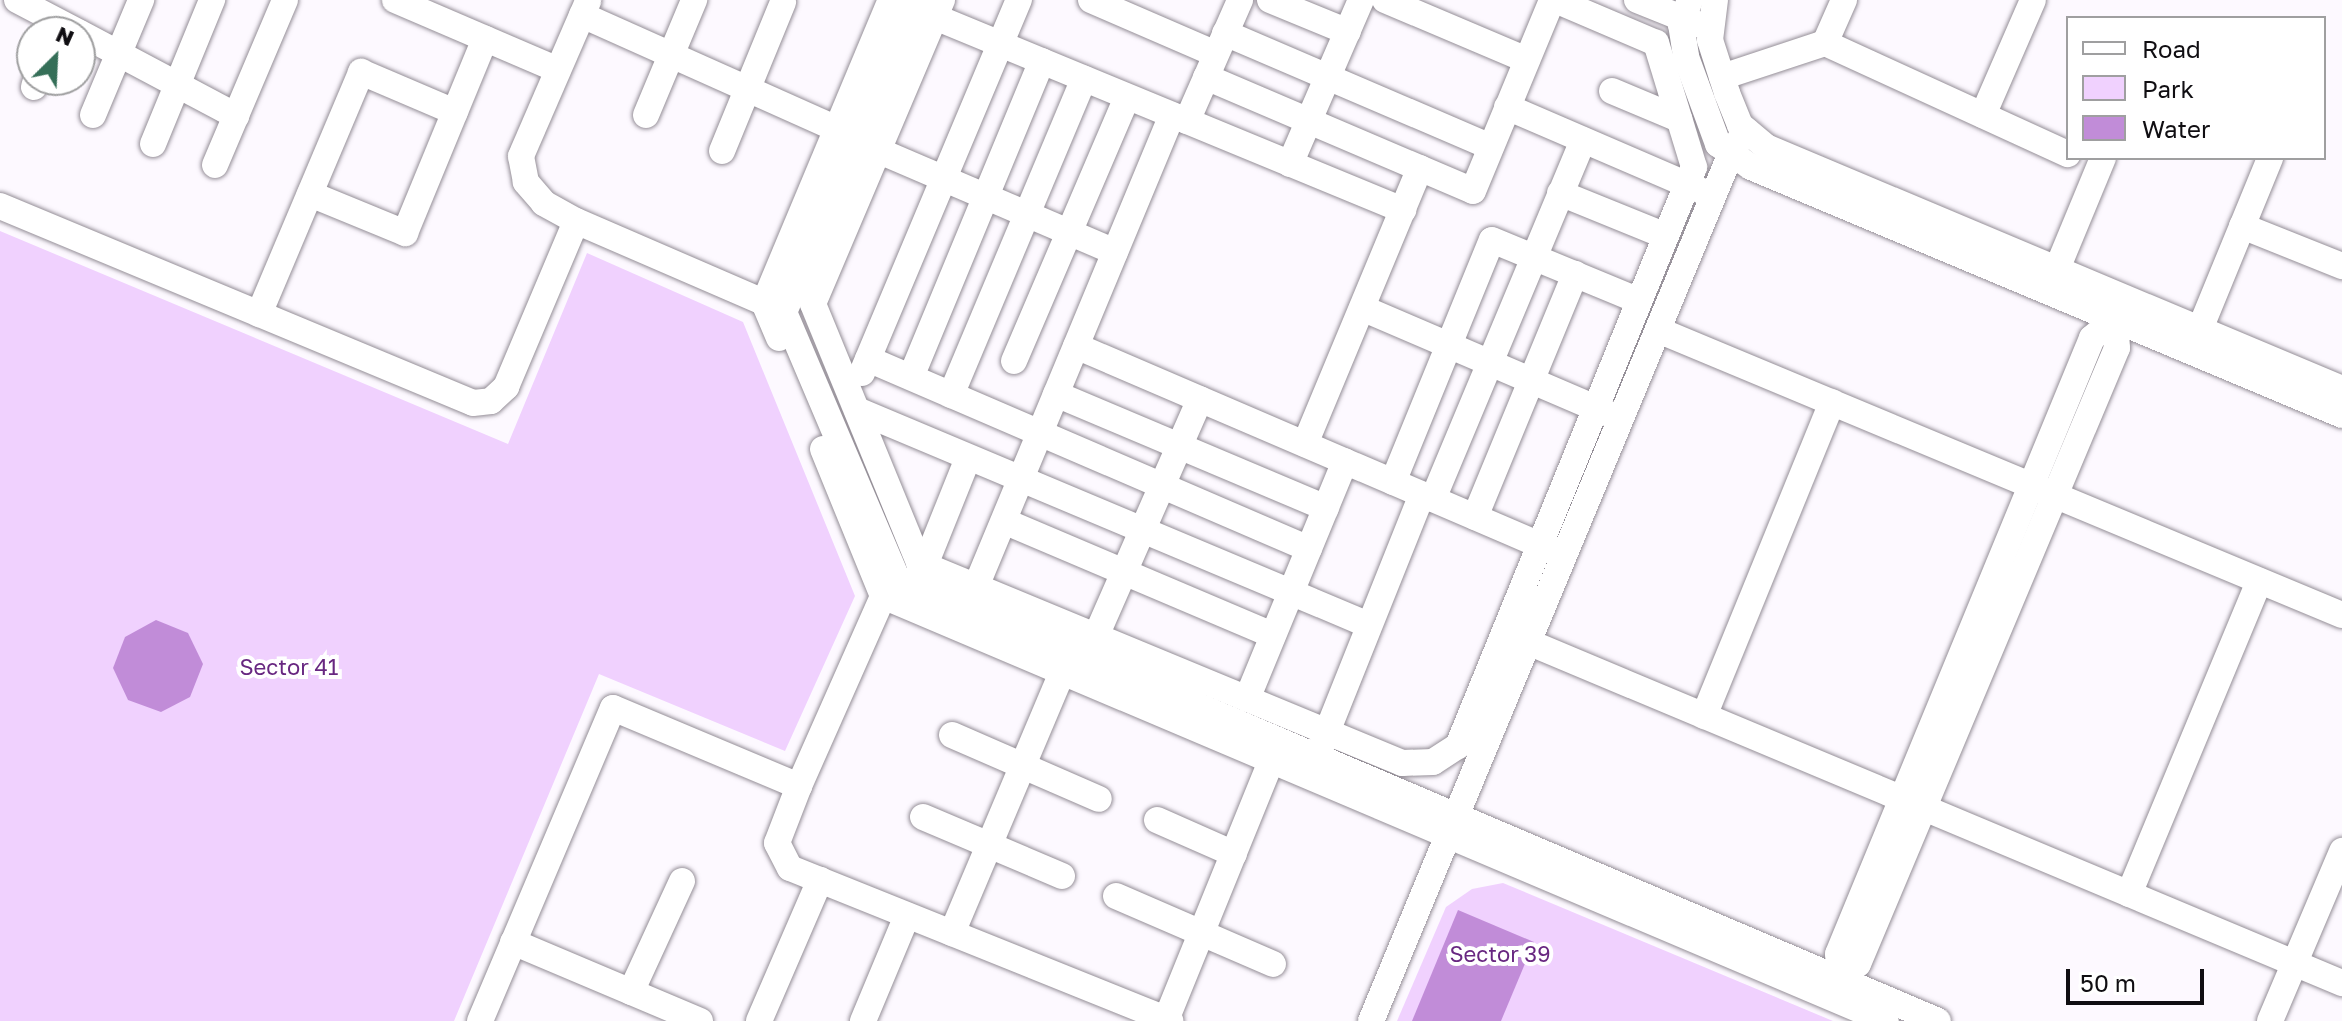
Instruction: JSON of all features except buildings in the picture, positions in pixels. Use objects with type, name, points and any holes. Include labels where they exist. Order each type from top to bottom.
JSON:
[{"type":"street","points":[[17,0],[52,16]]},
{"type":"street","points":[[93,115],[141,0]]},
{"type":"street","points":[[153,144],[212,0]]},
{"type":"street","points":[[215,165],[285,0]]},
{"type":"street","points":[[395,0],[558,70]]},
{"type":"street","points":[[646,115],[694,0]]},
{"type":"street","points":[[854,404],[868,359],[1019,0]]},
{"type":"street","points":[[1091,0],[1122,6],[1216,55],[1309,121],[1473,191],[1554,0],[1656,43],[1694,167],[1596,408],[1552,550],[1528,642],[1371,1021]]},
{"type":"street","points":[[972,597],[1115,252],[1179,118],[1216,55],[1240,0]]},
{"type":"street","points":[[1270,0],[1348,32]]},
{"type":"street","points":[[1290,164],[1361,0]]},
{"type":"street","points":[[1385,0],[1527,60]]},
{"type":"street","points":[[1637,0],[1686,9],[1711,30]]},
{"type":"street","points":[[1715,0],[1710,40],[1722,77],[1740,125],[1766,147],[2342,389]]},
{"type":"street","points":[[1825,43],[1844,0]]},
{"type":"street","points":[[1983,115],[2033,0]]},
{"type":"street","points":[[722,151],[783,2]]},
{"type":"street","points":[[774,307],[857,140],[919,5],[1000,44],[1403,210]]},
{"type":"street","points":[[1115,252],[944,179],[671,55],[585,8],[521,156],[526,182],[544,203],[576,221],[774,307],[890,587],[1062,672],[1271,761],[1451,826],[1938,1021]]},
{"type":"street","points":[[1686,9],[1686,57],[1718,144],[1751,167],[2342,415]]},
{"type":"street","points":[[310,194],[405,233],[485,39]]},
{"type":"street","points":[[96,40],[236,116]]},
{"type":"street","points":[[1722,77],[1825,43],[2066,153]]},
{"type":"street","points":[[1216,55],[1328,78],[1491,147]]},
{"type":"street","points":[[911,377],[1042,61]]},
{"type":"street","points":[[259,314],[361,72],[455,112]]},
{"type":"street","points":[[951,395],[1084,79]]},
{"type":"street","points":[[1612,91],[1679,119]]},
{"type":"street","points":[[1014,361],[1127,97]]},
{"type":"street","points":[[1507,107],[1713,196]]},
{"type":"street","points":[[1091,648],[1247,699],[1402,763],[1433,762],[1458,746],[1552,550],[1621,419],[1731,153],[1746,130]]},
{"type":"street","points":[[857,140],[813,304],[919,563],[972,597],[1091,648],[1317,757],[1451,826],[1886,1021]]},
{"type":"street","points":[[1317,757],[1369,625],[1489,363],[1583,140]]},
{"type":"street","points":[[2200,329],[2269,160]]},
{"type":"street","points":[[2057,269],[2094,161]]},
{"type":"street","points":[[1305,444],[1420,168]]},
{"type":"street","points":[[1560,193],[1666,236]]},
{"type":"street","points":[[0,206],[473,403],[491,401],[506,387],[576,221]]},
{"type":"street","points":[[2242,226],[2342,266]]},
{"type":"street","points":[[1393,482],[1492,240],[1639,301]]},
{"type":"street","points":[[1475,517],[1575,274]]},
{"type":"street","points":[[1362,308],[1621,419]]},
{"type":"street","points":[[1840,980],[1858,964],[1913,803],[2043,490],[2117,348],[2115,319]]},
{"type":"street","points":[[1658,330],[2342,615]]},
{"type":"street","points":[[1076,346],[1552,550]]},
{"type":"street","points":[[868,359],[1309,549]]},
{"type":"street","points":[[1056,394],[1326,508]]},
{"type":"street","points":[[1091,648],[1200,399]]},
{"type":"street","points":[[1704,716],[1832,402]]},
{"type":"street","points":[[854,404],[968,458],[1369,625]]},
{"type":"street","points":[[925,565],[968,458]]},
{"type":"street","points":[[1247,699],[1345,461]]},
{"type":"street","points":[[1004,521],[1273,635]]},
{"type":"street","points":[[2129,894],[2259,581]]},
{"type":"street","points":[[890,587],[972,597]]},
{"type":"street","points":[[890,587],[799,786],[777,843],[790,868],[1168,1020],[1271,761]]},
{"type":"street","points":[[1528,642],[2342,983]]},
{"type":"street","points":[[952,933],[1062,672]]},
{"type":"street","points":[[480,1021],[613,708],[799,786]]},
{"type":"street","points":[[952,735],[1099,799]]},
{"type":"street","points":[[923,817],[1062,876]]},
{"type":"street","points":[[1157,820],[1234,854]]},
{"type":"street","points":[[2270,1021],[2342,851]]},
{"type":"street","points":[[759,1021],[820,880]]},
{"type":"street","points":[[631,992],[682,881]]},
{"type":"street","points":[[1116,896],[1273,964]]},
{"type":"street","points":[[863,1021],[907,916]]},
{"type":"street","points":[[513,942],[700,1021]]},
{"type":"green space","name":"Sector 41","points":[[0,231],[508,444],[587,253],[743,322],[855,596],[785,751],[599,674],[454,1021],[0,1021]]},
{"type":"green space","name":"Sector 39","points":[[1503,883],[1833,1021],[1397,1021],[1446,907],[1472,889]]},
{"type":"water","points":[[156,620],[188,633],[203,664],[190,697],[161,712],[128,700],[113,668],[125,637]]},
{"type":"water","points":[[1458,910],[1534,942],[1501,1021],[1412,1021]]}]
